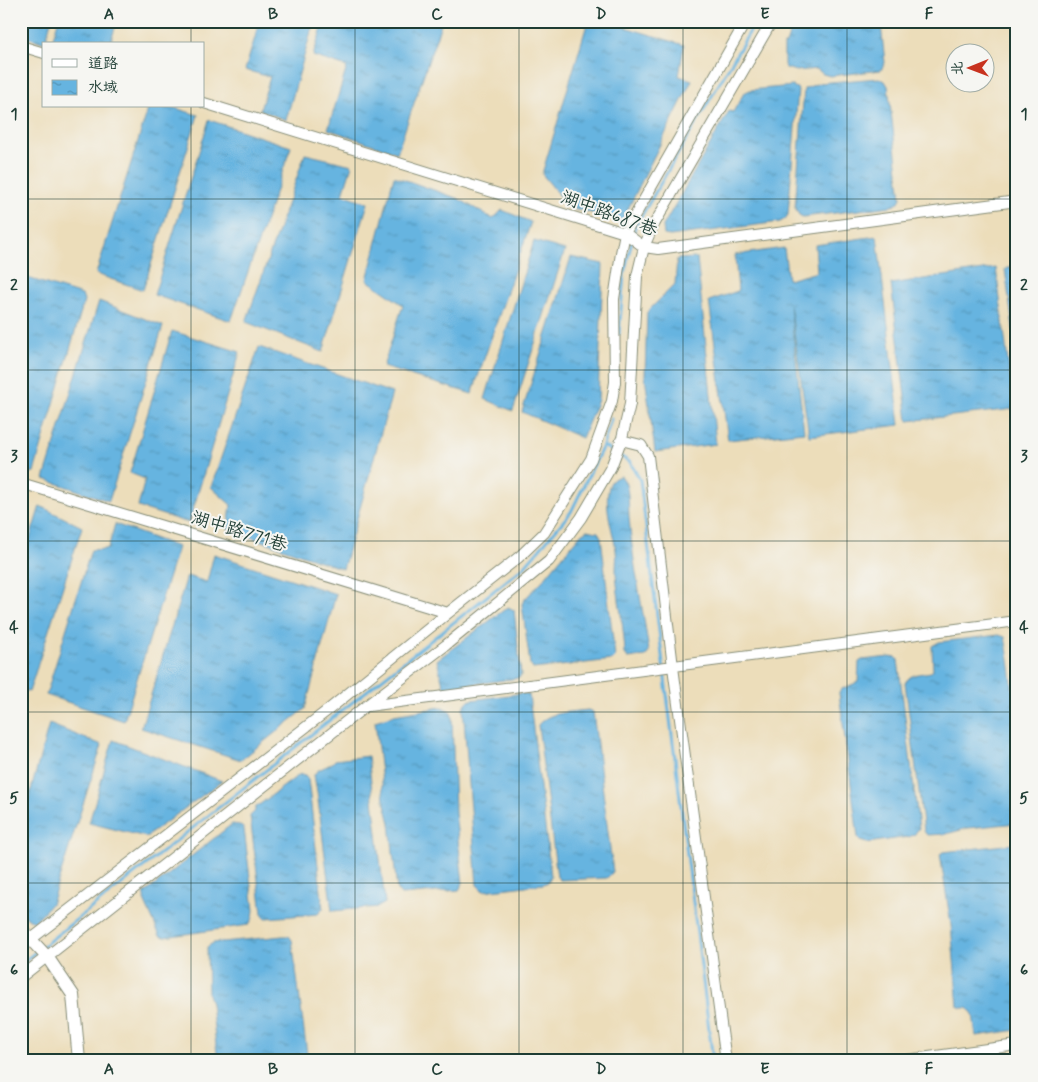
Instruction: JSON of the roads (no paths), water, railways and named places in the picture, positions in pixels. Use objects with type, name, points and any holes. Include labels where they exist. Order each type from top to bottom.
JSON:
[{"type":"street","points":[[26,943],[328,710],[519,557],[544,534],[591,459],[612,401],[615,382],[614,299],[625,233],[746,21]]},
{"type":"street","points":[[21,977],[48,958],[366,706],[446,645],[549,561],[581,518],[610,467],[621,440],[630,404],[637,276],[644,247],[652,228],[772,21]]},
{"type":"street","points":[[21,46],[42,52]]},
{"type":"street","name":"湖中路687巷","points":[[205,103],[625,233],[644,247],[658,249],[1017,202]]},
{"type":"street","points":[[621,440],[641,445],[648,456],[673,667],[726,1061]]},
{"type":"street","name":"湖中路771巷","points":[[21,483],[448,613]]},
{"type":"street","points":[[366,706],[1017,621]]},
{"type":"street","points":[[21,929],[26,943],[48,958],[73,995],[79,1061]]},
{"type":"street","points":[[899,1061],[1017,1045]]},
{"type":"water","points":[[21,21],[51,21],[45,42],[21,35]]},
{"type":"water","points":[[58,21],[117,21],[111,42],[56,42],[53,38]]},
{"type":"water","points":[[260,21],[314,21],[286,120],[260,110],[270,77],[245,70]]},
{"type":"water","points":[[324,21],[442,21],[397,153],[328,129],[347,67],[313,56]]},
{"type":"water","points":[[588,21],[605,21],[684,45],[679,76],[692,80],[622,221],[569,207],[542,174]]},
{"type":"water","points":[[850,21],[879,21],[885,63],[881,70],[830,76],[823,74],[817,69],[796,71],[786,68],[784,65],[784,45],[791,29]]},
{"type":"water","points":[[879,78],[885,81],[888,86],[901,198],[899,202],[891,206],[803,217],[799,215],[795,208],[804,89],[819,83]]},
{"type":"water","points":[[793,86],[798,89],[788,215],[785,219],[780,222],[670,236],[664,235],[663,226],[729,111],[733,112],[744,93],[750,90]]},
{"type":"water","points":[[148,108],[175,108],[198,115],[143,290],[96,274]]},
{"type":"water","points":[[209,120],[291,147],[231,321],[154,295]]},
{"type":"water","points":[[305,154],[352,165],[343,194],[368,203],[323,352],[246,322]]},
{"type":"water","points":[[394,176],[459,199],[493,219],[502,210],[531,222],[472,394],[383,367],[403,305],[367,280]]},
{"type":"water","points":[[877,236],[900,425],[809,436],[790,305],[804,432],[728,440],[709,301],[738,291],[735,255],[784,248],[788,280],[817,272],[815,245]]},
{"type":"water","points":[[534,241],[565,250],[513,411],[485,399]]},
{"type":"water","points":[[571,257],[603,264],[598,400],[582,438],[522,412]]},
{"type":"water","points":[[697,258],[716,444],[655,452],[645,376],[647,312],[675,284],[677,259]]},
{"type":"water","points":[[1017,265],[1017,357],[1005,269]]},
{"type":"water","points":[[996,268],[1014,409],[908,421],[891,284]]},
{"type":"water","points":[[21,276],[82,295],[84,301],[34,472],[31,473],[21,470]]},
{"type":"water","points":[[99,301],[163,326],[109,501],[44,479]]},
{"type":"water","points":[[172,331],[240,352],[189,523],[138,507],[145,479],[130,473]]},
{"type":"water","points":[[259,347],[392,393],[343,569],[228,529],[231,505],[211,487]]},
{"type":"water","points":[[621,476],[627,490],[633,550],[649,652],[646,656],[628,658],[625,654],[616,573],[616,550],[607,499],[610,484],[615,478]]},
{"type":"water","points":[[40,506],[82,527],[29,692],[21,689],[21,567]]},
{"type":"water","points":[[115,524],[178,547],[124,721],[46,695],[91,550],[108,549]]},
{"type":"water","points":[[587,530],[598,532],[601,537],[615,657],[612,660],[533,669],[530,664],[522,604],[581,534]]},
{"type":"water","points":[[214,554],[336,594],[305,709],[241,760],[141,728],[187,576],[207,582]]},
{"type":"water","points":[[508,607],[514,610],[521,675],[519,678],[444,688],[437,660]]},
{"type":"water","points":[[999,635],[1005,637],[1012,683],[1017,823],[968,828],[946,834],[927,835],[924,831],[905,683],[910,677],[933,670],[932,646],[939,642]]},
{"type":"water","points":[[890,657],[897,658],[898,660],[919,828],[914,835],[908,837],[867,843],[860,841],[858,837],[839,693],[842,689],[858,682],[859,662]]},
{"type":"water","points":[[524,693],[529,695],[551,876],[548,882],[543,884],[483,891],[477,885],[463,707],[468,701],[472,700]]},
{"type":"water","points":[[442,707],[450,711],[452,716],[455,813],[463,883],[459,890],[401,895],[397,890],[390,823],[384,800],[375,721],[394,715]]},
{"type":"water","points":[[588,710],[593,712],[613,872],[607,878],[560,880],[557,877],[538,725],[548,717]]},
{"type":"water","points":[[49,724],[102,745],[51,904],[34,922],[21,913],[21,827]]},
{"type":"water","points":[[113,740],[222,781],[146,837],[89,823]]},
{"type":"water","points":[[368,756],[385,903],[378,907],[332,911],[314,775],[318,770],[330,765],[335,760]]},
{"type":"water","points":[[300,774],[305,775],[308,779],[323,909],[318,914],[267,918],[262,913],[250,816],[255,811],[255,808]]},
{"type":"water","points":[[232,824],[240,825],[244,829],[254,910],[253,918],[249,925],[160,936],[144,900],[145,893]]},
{"type":"water","points":[[1017,845],[1017,1030],[976,1036],[973,1014],[968,1008],[958,1006],[951,925],[940,854],[943,852]]},
{"type":"water","points":[[289,936],[292,940],[308,1061],[218,1061],[208,994],[207,947],[213,943]]},
{"type":"waterway","points":[[633,235],[635,227],[756,21]]},
{"type":"waterway","points":[[619,334],[624,274],[632,241]]},
{"type":"waterway","points":[[43,946],[524,567],[571,512],[603,446],[611,419]]},
{"type":"waterway","points":[[603,446],[630,462],[640,480],[713,1061]]},
{"type":"waterway","points":[[21,964],[38,950]]}]
